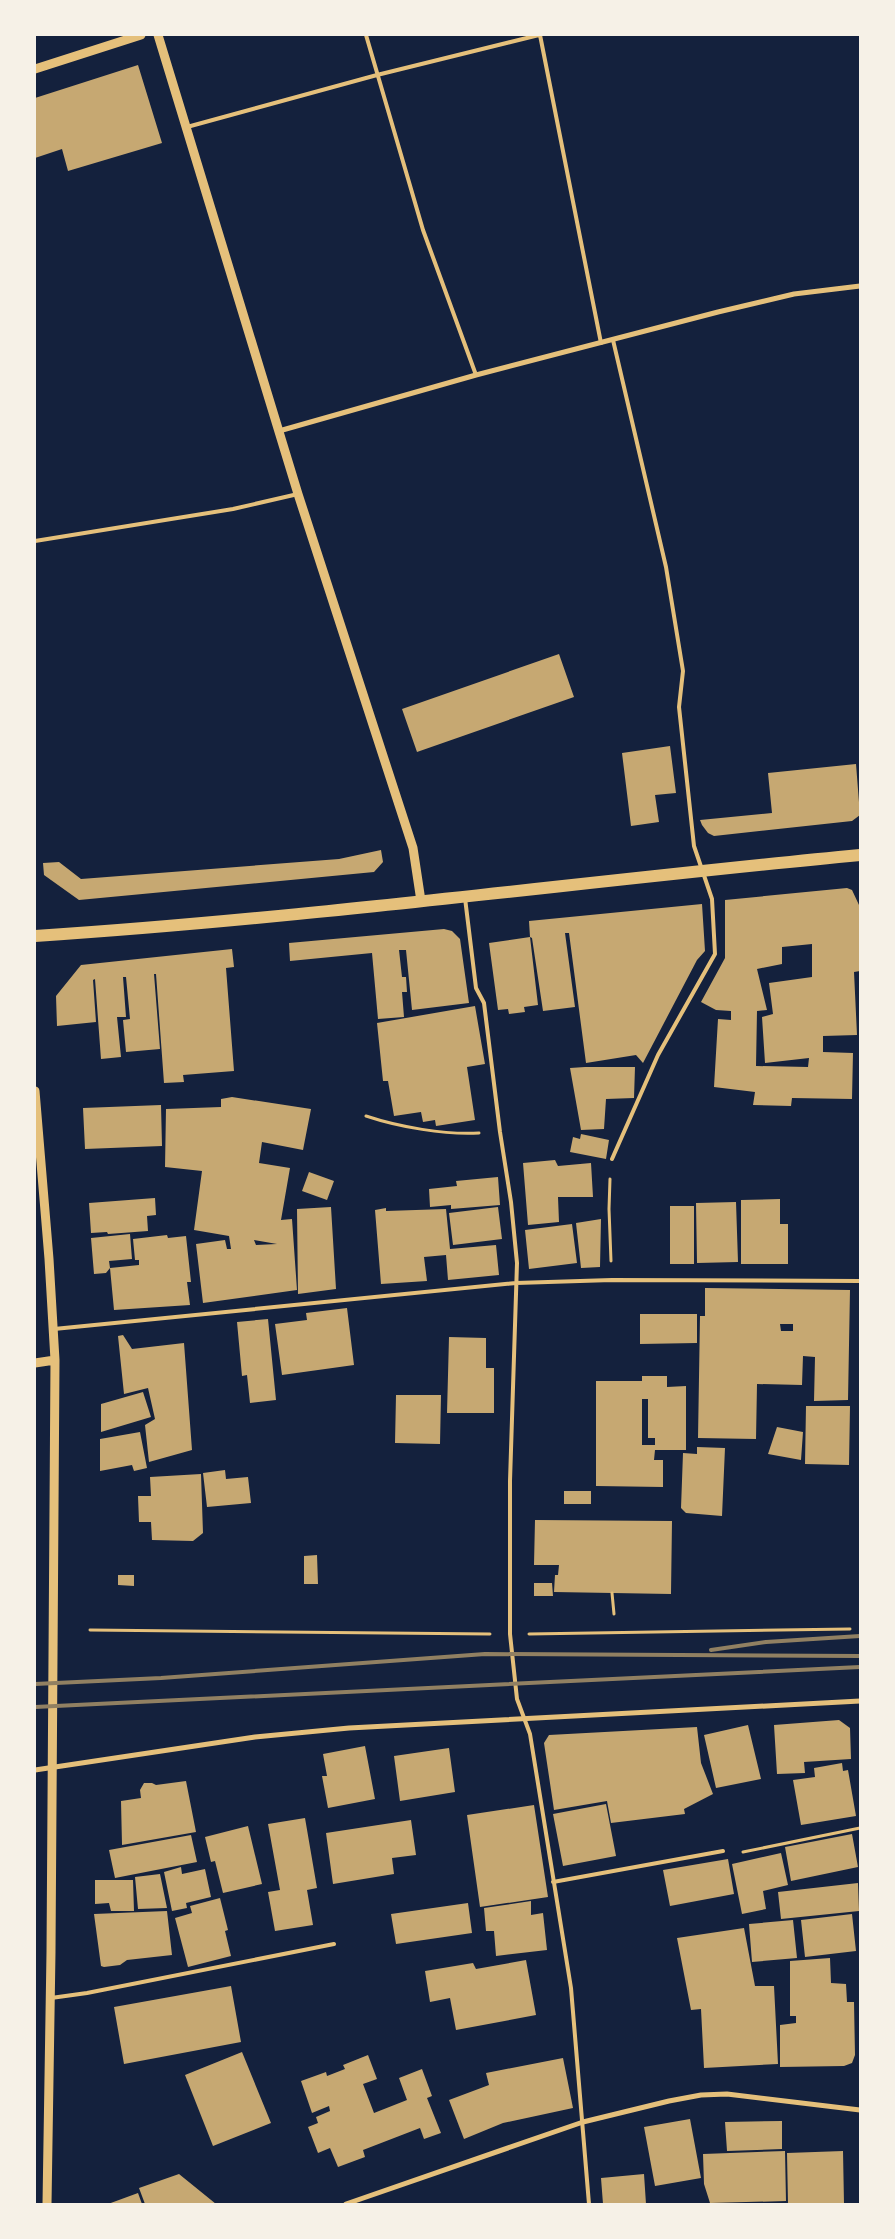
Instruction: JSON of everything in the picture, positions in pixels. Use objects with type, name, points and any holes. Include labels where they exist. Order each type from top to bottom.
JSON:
[{"type":"main road","points":[[35,936],[102,932],[465,897],[703,870],[860,855]]},
{"type":"street","points":[[35,69],[141,35]]},
{"type":"street","points":[[158,35],[298,494],[413,848],[421,901]]},
{"type":"street","points":[[279,431],[476,375],[794,294],[860,286]]},
{"type":"street","points":[[35,1091],[55,1360],[47,2204]]},
{"type":"street","points":[[35,1363],[55,1360]]},
{"type":"street","points":[[35,1770],[280,1734],[349,1728],[860,1701]]},
{"type":"street","points":[[346,2204],[583,2122],[669,2100],[701,2095],[726,2094],[860,2110]]},
{"type":"lane","points":[[366,35],[423,230],[476,375]]},
{"type":"lane","points":[[187,127],[377,75],[540,35],[601,343]]},
{"type":"lane","points":[[612,340],[666,567],[683,671],[679,706],[694,846],[712,899],[715,954],[658,1055],[612,1159]]},
{"type":"lane","points":[[35,541],[234,509],[298,494]]},
{"type":"lane","points":[[465,897],[476,988],[484,1003],[511,1202],[517,1263],[510,1481],[510,1634],[517,1698],[530,1734],[571,1988],[589,2204]]},
{"type":"lane","points":[[54,1329],[516,1282],[612,1280],[860,1281]]},
{"type":"lane","points":[[553,1882],[722,1851]]},
{"type":"lane","points":[[50,1998],[87,1993],[334,1944]]},
{"type":"path","points":[[366,1116],[383,1122],[462,1134],[500,1132]]},
{"type":"path","points":[[612,1159],[609,1209],[612,1280]]},
{"type":"path","points":[[612,1593],[614,1614]]},
{"type":"path","points":[[526,1634],[850,1629]]},
{"type":"path","points":[[90,1630],[498,1634]]},
{"type":"path","points":[[722,1851],[735,1854],[860,1828]]},
{"type":"building","points":[[138,65],[162,143],[68,171],[62,149],[35,158],[35,98]]},
{"type":"building","points":[[559,654],[574,697],[417,752],[402,709]]},
{"type":"building","points":[[670,746],[676,793],[655,795],[659,822],[631,826],[622,753]]},
{"type":"building","points":[[856,764],[860,815],[852,821],[714,836],[708,833],[700,820],[772,813],[768,773]]},
{"type":"building","points":[[381,850],[383,862],[374,872],[79,900],[44,875],[43,863],[59,862],[81,879],[339,859]]},
{"type":"building","points":[[847,888],[852,890],[859,905],[860,971],[854,972],[857,1035],[823,1036],[823,1052],[853,1053],[852,1099],[792,1098],[791,1106],[753,1105],[755,1092],[714,1087],[718,1019],[731,1020],[731,1011],[716,1010],[701,1002],[725,958],[725,900]],"holes":[[[812,944],[812,977],[769,983],[773,1014],[762,1017],[765,1063],[809,1058],[808,1067],[756,1066],[757,1011],[767,1010],[757,969],[782,964],[782,947]]]},
{"type":"building","points":[[702,904],[705,951],[697,960],[643,1063],[636,1055],[586,1063],[569,933],[565,933],[575,1007],[543,1011],[529,921]]},
{"type":"building","points":[[444,929],[452,931],[460,939],[469,1003],[412,1010],[406,950],[399,950],[402,977],[406,977],[407,992],[402,992],[404,1017],[378,1019],[372,953],[290,961],[289,943]]},
{"type":"building","points":[[530,937],[538,1005],[524,1007],[525,1012],[509,1014],[508,1009],[498,1010],[489,943]]},
{"type":"building","points":[[232,949],[234,967],[226,968],[234,1071],[183,1075],[184,1082],[164,1083],[156,974],[154,974],[160,1049],[126,1052],[123,1020],[130,1019],[126,977],[123,977],[126,1017],[117,1017],[121,1057],[101,1059],[95,979],[93,980],[96,1022],[57,1026],[56,996],[81,965]]},
{"type":"building","points":[[475,1006],[485,1064],[467,1067],[475,1120],[436,1126],[435,1120],[423,1122],[421,1112],[394,1116],[388,1081],[383,1081],[377,1023]]},
{"type":"building","points":[[635,1067],[634,1098],[606,1099],[604,1129],[581,1130],[570,1068]]},
{"type":"building","points":[[232,1097],[311,1109],[303,1150],[262,1142],[259,1163],[290,1168],[281,1220],[292,1219],[297,1290],[203,1303],[196,1244],[225,1240],[227,1249],[231,1249],[229,1236],[194,1230],[202,1171],[165,1167],[166,1109],[221,1107],[221,1099]],"holes":[[[254,1240],[277,1244],[256,1245]]]},
{"type":"building","points":[[161,1105],[162,1146],[85,1149],[83,1108]]},
{"type":"building","points":[[581,1134],[609,1140],[606,1159],[570,1152],[573,1137],[580,1139]]},
{"type":"building","points":[[555,1160],[558,1166],[591,1163],[593,1197],[558,1197],[559,1222],[528,1225],[523,1163]]},
{"type":"building","points":[[309,1172],[334,1181],[327,1200],[302,1191]]},
{"type":"building","points":[[498,1177],[500,1205],[451,1209],[451,1205],[430,1207],[429,1189],[457,1186],[456,1181]]},
{"type":"building","points":[[155,1198],[156,1215],[147,1216],[148,1231],[108,1234],[107,1232],[91,1233],[89,1203]]},
{"type":"building","points":[[780,1199],[780,1224],[788,1224],[788,1264],[741,1264],[741,1200]]},
{"type":"building","points":[[736,1202],[738,1262],[697,1263],[696,1203]]},
{"type":"building","points":[[670,1206],[694,1206],[694,1264],[670,1264]]},
{"type":"building","points":[[331,1207],[336,1289],[298,1294],[297,1209]]},
{"type":"building","points":[[498,1207],[502,1239],[453,1245],[449,1213]]},
{"type":"building","points":[[386,1208],[386,1211],[446,1209],[450,1249],[496,1245],[499,1275],[448,1280],[446,1255],[424,1257],[427,1281],[381,1284],[375,1210]]},
{"type":"building","points":[[601,1219],[600,1267],[581,1268],[576,1223]]},
{"type":"building","points":[[572,1224],[577,1263],[529,1269],[525,1230]]},
{"type":"building","points":[[130,1234],[132,1259],[109,1261],[110,1268],[106,1273],[94,1274],[91,1238]]},
{"type":"building","points":[[167,1235],[168,1238],[186,1236],[191,1282],[187,1282],[190,1305],[114,1310],[110,1268],[139,1265],[139,1260],[135,1260],[133,1239]]},
{"type":"building","points":[[705,1288],[850,1290],[848,1400],[814,1401],[815,1357],[803,1356],[802,1385],[757,1384],[756,1439],[698,1438],[700,1316],[705,1316]],"holes":[[[780,1324],[793,1324],[793,1331],[781,1331]]]},
{"type":"building","points":[[347,1308],[354,1365],[282,1375],[275,1324],[307,1320],[306,1313]]},
{"type":"building","points":[[640,1314],[697,1314],[697,1343],[640,1344]]},
{"type":"building","points":[[268,1319],[276,1400],[250,1403],[247,1375],[242,1376],[237,1322]]},
{"type":"building","points":[[123,1335],[132,1349],[184,1343],[192,1450],[149,1462],[145,1425],[155,1419],[148,1388],[124,1394],[118,1336]]},
{"type":"building","points":[[449,1337],[486,1338],[486,1368],[494,1368],[494,1413],[447,1413]]},
{"type":"building","points":[[642,1376],[667,1376],[667,1387],[686,1386],[686,1450],[655,1450],[654,1460],[663,1460],[663,1487],[596,1486],[596,1381],[642,1381]],"holes":[[[642,1399],[648,1399],[648,1438],[655,1438],[655,1445],[642,1445]]]},
{"type":"building","points":[[143,1392],[151,1417],[101,1432],[101,1404]]},
{"type":"building","points":[[396,1395],[441,1395],[440,1444],[395,1443]]},
{"type":"building","points":[[806,1406],[850,1406],[849,1465],[805,1464]]},
{"type":"building","points":[[777,1427],[803,1432],[801,1460],[768,1454]]},
{"type":"building","points":[[140,1432],[147,1468],[134,1471],[132,1465],[100,1471],[100,1439]]},
{"type":"building","points":[[697,1447],[725,1448],[722,1516],[686,1513],[681,1508],[683,1453],[697,1454]]},
{"type":"building","points":[[225,1470],[226,1479],[248,1477],[251,1503],[207,1507],[203,1473]]},
{"type":"building","points":[[201,1474],[203,1533],[193,1541],[152,1540],[151,1522],[139,1522],[138,1496],[151,1496],[150,1477]]},
{"type":"building","points":[[564,1491],[591,1491],[591,1504],[564,1504]]},
{"type":"building","points":[[535,1520],[672,1521],[671,1594],[554,1592],[555,1575],[558,1575],[559,1565],[534,1565]]},
{"type":"building","points":[[317,1555],[318,1584],[304,1584],[304,1556]]},
{"type":"building","points":[[118,1575],[134,1575],[134,1586],[118,1585]]},
{"type":"building","points":[[534,1583],[552,1583],[553,1596],[534,1596]]},
{"type":"building","points":[[839,1720],[850,1728],[851,1759],[804,1762],[805,1773],[777,1774],[774,1725]]},
{"type":"building","points":[[748,1725],[761,1779],[716,1788],[704,1735]]},
{"type":"building","points":[[697,1727],[701,1763],[713,1794],[684,1809],[685,1814],[611,1823],[607,1801],[554,1810],[544,1743],[549,1735]]},
{"type":"building","points":[[365,1746],[375,1799],[328,1808],[322,1776],[327,1776],[323,1754]]},
{"type":"building","points":[[449,1748],[455,1792],[400,1801],[394,1756]]},
{"type":"building","points":[[842,1763],[843,1771],[848,1770],[856,1816],[801,1825],[793,1780],[815,1777],[814,1768]]},
{"type":"building","points":[[186,1781],[196,1832],[122,1845],[121,1801],[141,1798],[140,1790],[144,1783],[156,1785]]},
{"type":"building","points":[[606,1804],[616,1856],[563,1866],[553,1814]]},
{"type":"building","points":[[534,1805],[548,1897],[480,1907],[467,1815]]},
{"type":"building","points":[[305,1818],[317,1888],[307,1890],[313,1925],[275,1931],[268,1892],[280,1890],[268,1824]]},
{"type":"building","points":[[411,1820],[416,1855],[392,1858],[394,1874],[333,1884],[326,1833]]},
{"type":"building","points":[[248,1826],[262,1884],[223,1893],[215,1861],[211,1862],[205,1837]]},
{"type":"building","points":[[852,1834],[858,1867],[791,1881],[785,1847]]},
{"type":"building","points":[[191,1835],[197,1862],[115,1878],[109,1850]]},
{"type":"building","points":[[781,1853],[788,1885],[763,1891],[766,1909],[742,1914],[732,1864]]},
{"type":"building","points":[[728,1859],[734,1894],[670,1906],[663,1870]]},
{"type":"building","points":[[181,1867],[182,1874],[205,1869],[211,1897],[186,1903],[187,1908],[172,1911],[164,1872]]},
{"type":"building","points":[[160,1874],[167,1908],[138,1909],[135,1877]]},
{"type":"building","points":[[95,1880],[133,1880],[134,1911],[111,1911],[109,1903],[95,1904]]},
{"type":"building","points":[[858,1883],[859,1911],[781,1919],[778,1892]]},
{"type":"building","points":[[220,1898],[228,1930],[225,1931],[231,1956],[188,1967],[175,1918],[192,1913],[190,1906]]},
{"type":"building","points":[[531,1901],[531,1915],[543,1913],[547,1950],[496,1956],[494,1931],[486,1931],[484,1908]]},
{"type":"building","points":[[468,1903],[472,1933],[396,1944],[391,1914]]},
{"type":"building","points":[[167,1911],[172,1955],[127,1960],[120,1965],[101,1966],[94,1914]]},
{"type":"building","points":[[852,1914],[856,1951],[805,1957],[801,1920]]},
{"type":"building","points":[[793,1920],[797,1958],[752,1962],[749,1924]]},
{"type":"building","points":[[744,1928],[755,1986],[774,1986],[778,2064],[704,2068],[701,2009],[691,2010],[677,1938]]},
{"type":"building","points":[[830,1958],[831,1983],[846,1984],[847,2002],[854,2002],[855,2055],[852,2063],[844,2066],[780,2067],[780,2025],[796,2023],[796,2016],[790,2016],[790,1961]]},
{"type":"building","points":[[526,1960],[536,2015],[456,2030],[450,1998],[430,2002],[425,1971],[473,1963],[476,1969]]},
{"type":"building","points":[[231,1986],[241,2042],[124,2064],[114,2007]]},
{"type":"building","points":[[242,2052],[271,2123],[213,2146],[185,2075]]},
{"type":"building","points":[[368,2055],[377,2079],[363,2084],[374,2113],[407,2100],[399,2078],[422,2069],[432,2096],[427,2098],[441,2133],[424,2139],[420,2128],[363,2150],[365,2157],[338,2167],[330,2148],[318,2153],[308,2127],[318,2123],[316,2117],[330,2111],[329,2106],[312,2113],[301,2081],[326,2072],[327,2076],[345,2069],[343,2065]]},
{"type":"building","points":[[563,2058],[573,2108],[503,2123],[464,2139],[449,2100],[489,2085],[486,2073]]},
{"type":"building","points":[[690,2119],[701,2178],[655,2186],[644,2127]]},
{"type":"building","points":[[782,2121],[782,2149],[727,2151],[725,2122]]},
{"type":"building","points":[[785,2151],[786,2201],[710,2203],[704,2184],[703,2154]]},
{"type":"building","points":[[843,2151],[844,2204],[788,2204],[787,2153]]},
{"type":"building","points":[[179,2174],[216,2204],[145,2204],[139,2188]]},
{"type":"building","points":[[644,2174],[646,2204],[603,2204],[601,2178]]},
{"type":"building","points":[[138,2193],[142,2204],[108,2204]]},
{"type":"railway","points":[[711,1650],[766,1642],[860,1636]]},
{"type":"railway","points":[[35,1684],[161,1678],[485,1654],[860,1656]]},
{"type":"railway","points":[[35,1707],[860,1667]]}]
